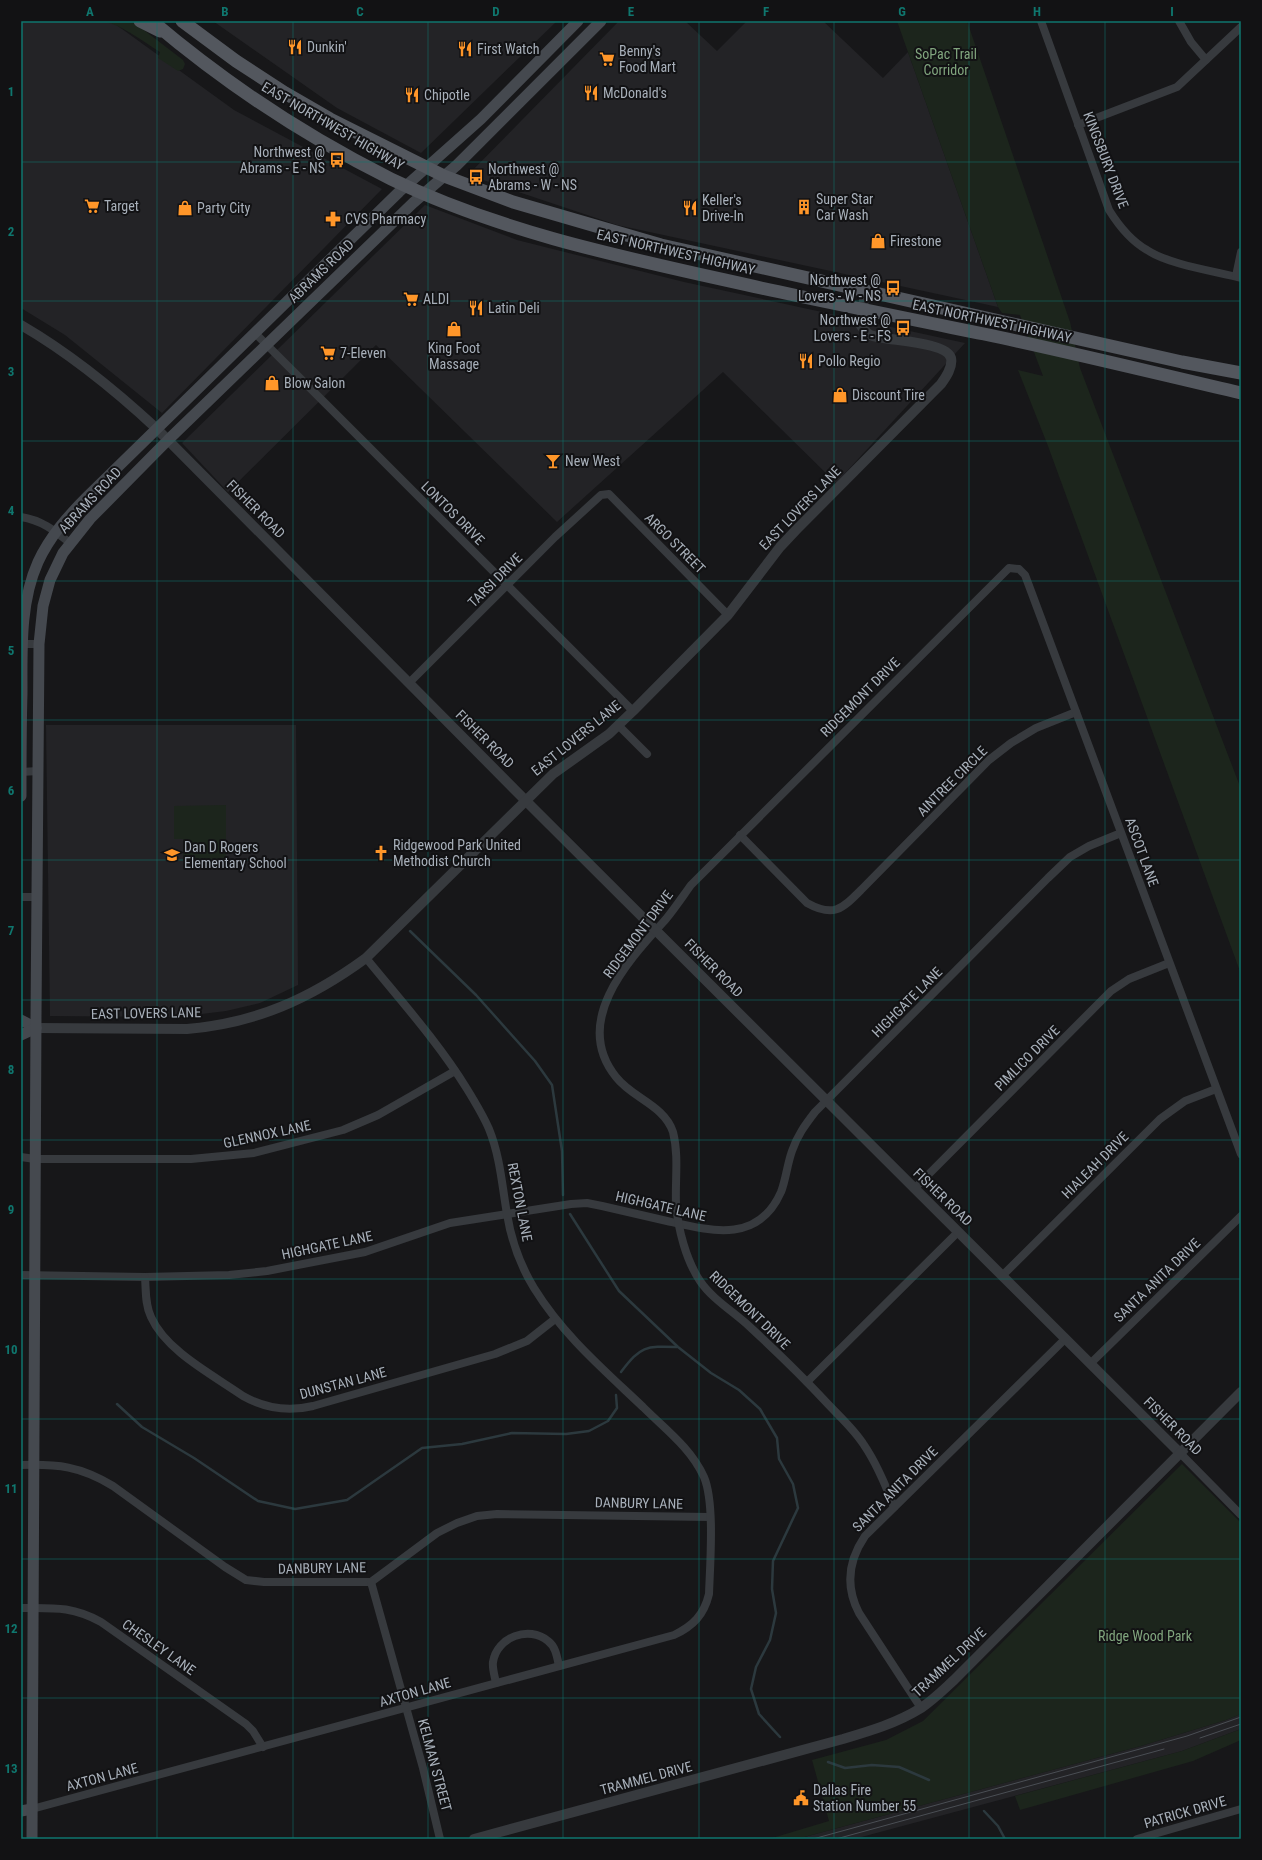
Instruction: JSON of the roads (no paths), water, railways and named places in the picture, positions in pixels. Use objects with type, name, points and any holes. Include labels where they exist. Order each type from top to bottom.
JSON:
[{"type":"main road","points":[[140,21],[167,33]]},
{"type":"main road","name":"EAST NORTHWEST HIGHWAY","points":[[152,21],[201,61],[249,96],[303,130],[390,178],[477,214],[529,232],[698,274],[862,310],[985,334],[1241,393]]},
{"type":"main road","name":"ABRAMS ROAD","points":[[21,796],[21,644],[24,616],[30,585],[38,562],[56,532],[67,517],[87,497],[406,185],[481,119],[578,21]]},
{"type":"main road","name":"ABRAMS ROAD","points":[[32,1839],[39,644],[41,619],[47,591],[56,567],[70,543],[90,519],[168,440],[266,345],[424,193],[457,165],[601,21]]},
{"type":"main road","name":"EAST NORTHWEST HIGHWAY","points":[[185,23],[285,93],[370,140],[427,168],[493,195],[542,211],[661,245],[865,290],[1089,342],[1241,373]]},
{"type":"main road","points":[[201,61],[214,44]]},
{"type":"main road","points":[[550,50],[560,61]]},
{"type":"main road","points":[[698,274],[703,254]]},
{"type":"main road","points":[[30,585],[47,591]]},
{"type":"main road","name":"EAST LOVERS LANE","points":[[21,1020],[36,1028]]},
{"type":"main road","name":"EAST LOVERS LANE","points":[[21,1035],[36,1028]]},
{"type":"main road","points":[[21,1811],[32,1809]]},
{"type":"street","name":"KINGSBURY DRIVE","points":[[1041,21],[1109,210],[1119,225],[1130,237],[1147,251],[1168,260],[1238,277]]},
{"type":"street","points":[[1179,21],[1191,42],[1206,60]]},
{"type":"street","points":[[1078,124],[1177,87],[1241,27]]},
{"type":"street","points":[[1238,277],[1241,252]]},
{"type":"street","name":"EAST LOVERS LANE","points":[[36,1028],[187,1029],[208,1027],[242,1020],[286,1006],[306,997],[342,976],[366,958],[553,774],[594,746],[633,711],[728,616],[780,547],[796,530],[941,384],[949,370],[951,358],[946,352],[925,345],[868,334],[861,326],[865,290]]},
{"type":"street","name":"FISHER ROAD","points":[[21,325],[52,342],[81,363],[126,399],[157,429],[655,930],[1241,1515]]},
{"type":"street","name":"LONTOS DRIVE","points":[[255,333],[633,711]]},
{"type":"street","name":"ARGO STREET","points":[[601,495],[608,494],[728,616]]},
{"type":"street","name":"TARSI DRIVE","points":[[409,683],[507,585],[601,495]]},
{"type":"street","points":[[21,517],[30,518],[47,525],[70,543]]},
{"type":"street","name":"ASCOT LANE","points":[[1010,568],[1019,569],[1025,575],[1241,1154]]},
{"type":"street","name":"RIDGEMONT DRIVE","points":[[894,1507],[881,1475],[865,1445],[851,1428],[807,1382],[750,1327],[711,1294],[700,1281],[691,1265],[676,1206],[677,1160],[672,1131],[667,1120],[657,1109],[629,1090],[616,1078],[606,1063],[601,1047],[599,1031],[600,1019],[605,1003],[614,985],[644,942],[691,885],[1010,568]]},
{"type":"street","points":[[21,644],[39,644]]},
{"type":"street","name":"AINTREE CIRCLE","points":[[740,835],[807,903],[821,910],[834,910],[846,905],[989,760],[1011,743],[1036,728],[1076,712]]},
{"type":"street","points":[[618,725],[647,754]]},
{"type":"street","points":[[21,772],[38,771]]},
{"type":"street","name":"HIGHGATE LANE","points":[[21,1275],[145,1277],[229,1275],[267,1271],[365,1252],[450,1223],[571,1204],[587,1203],[708,1230],[728,1231],[745,1228],[763,1217],[771,1208],[781,1192],[791,1152],[797,1137],[815,1112],[1070,857],[1089,846],[1122,833]]},
{"type":"street","points":[[21,897],[37,897]]},
{"type":"street","name":"REXTON LANE","points":[[366,958],[438,1047],[479,1109],[489,1129],[501,1169],[507,1215],[521,1265],[533,1286],[554,1319],[582,1349],[693,1456],[706,1480],[709,1493],[710,1516]]},
{"type":"street","name":"PIMLICO DRIVE","points":[[914,1188],[1111,991],[1129,979],[1169,963]]},
{"type":"street","name":"GLENNOX LANE","points":[[21,1157],[35,1159],[191,1159],[254,1153],[305,1141],[357,1124],[378,1115],[455,1071]]},
{"type":"street","name":"HIALEAH DRIVE","points":[[1002,1276],[1160,1118],[1185,1101],[1216,1089]]},
{"type":"street","name":"SANTA ANITA DRIVE","points":[[1091,1364],[1241,1216]]},
{"type":"street","points":[[807,1382],[958,1232]]},
{"type":"street","name":"DUNSTAN LANE","points":[[145,1277],[146,1300],[150,1316],[161,1335],[172,1347],[243,1396],[255,1403],[271,1408],[300,1409],[313,1406],[495,1354],[527,1341],[554,1319]]},
{"type":"street","name":"SANTA ANITA DRIVE","points":[[921,1708],[859,1613],[853,1601],[849,1572],[858,1546],[865,1536],[1065,1338]]},
{"type":"street","name":"TRAMMEL DRIVE","points":[[474,1839],[843,1739],[879,1728],[921,1708],[954,1680],[1241,1392]]},
{"type":"street","name":"DANBURY LANE","points":[[21,1465],[34,1464],[76,1468],[94,1474],[246,1580],[272,1582],[371,1582],[437,1533],[457,1523],[477,1516],[497,1514],[710,1516]]},
{"type":"street","name":"AXTON LANE","points":[[32,1809],[674,1635],[695,1623],[707,1604],[709,1594],[710,1516]]},
{"type":"street","name":"KELMAN STREET","points":[[371,1582],[440,1839]]},
{"type":"street","name":"CHESLEY LANE","points":[[21,1608],[69,1609],[86,1614],[100,1622],[246,1724],[253,1731],[263,1747]]},
{"type":"street","points":[[496,1683],[493,1662],[499,1647],[514,1636],[532,1633],[548,1641],[555,1651],[558,1666]]},
{"type":"street","name":"PATRICK DRIVE","points":[[1137,1839],[1241,1809]]},
{"type":"waterway","points":[[410,931],[476,995],[535,1061],[552,1085],[562,1151],[563,1195]]},
{"type":"waterway","points":[[570,1214],[619,1291],[678,1347],[711,1373],[739,1390],[760,1409],[777,1438],[779,1459],[793,1484],[798,1508],[773,1561],[772,1589],[776,1613],[770,1640],[756,1667],[751,1689],[759,1714],[780,1737]]},
{"type":"waterway","points":[[621,1372],[628,1363],[644,1349],[677,1347]]},
{"type":"waterway","points":[[117,1404],[142,1427],[194,1458],[258,1501],[295,1509],[347,1500],[422,1448],[462,1444],[512,1433],[566,1434],[589,1431],[608,1421],[617,1408],[616,1395]]},
{"type":"waterway","points":[[828,1762],[845,1768],[872,1765],[899,1767],[929,1780]]},
{"type":"waterway","points":[[984,1811],[998,1826],[1005,1839]]},
{"type":"tram line","points":[[813,1839],[1187,1736],[1241,1717]]},
{"type":"tram line","points":[[1200,1738],[1241,1724]]},
{"type":"tram line","points":[[836,1839],[1164,1749]]},
{"type":"place","name":"Dunkin'","points":[[295,47]]},
{"type":"place","name":"First Watch","points":[[465,49]]},
{"type":"place","name":"Benny's Food Mart","points":[[607,59]]},
{"type":"place","name":"McDonald's","points":[[591,93]]},
{"type":"place","name":"Chipotle","points":[[412,95]]},
{"type":"place","name":"Northwest @ Abrams - E - NS","points":[[337,160]]},
{"type":"place","name":"Northwest @ Abrams - W - NS","points":[[476,177]]},
{"type":"place","name":"Target","points":[[92,206]]},
{"type":"place","name":"Super Star Car Wash","points":[[804,207]]},
{"type":"place","name":"Party City","points":[[185,208]]},
{"type":"place","name":"Keller's Drive-In","points":[[690,208]]},
{"type":"place","name":"CVS Pharmacy","points":[[333,219]]},
{"type":"place","name":"Firestone","points":[[878,241]]},
{"type":"place","name":"Northwest @ Lovers - W - NS","points":[[893,288]]},
{"type":"place","name":"ALDI","points":[[411,299]]},
{"type":"place","name":"Latin Deli","points":[[476,308]]},
{"type":"place","name":"Northwest @ Lovers - E - FS","points":[[903,328]]},
{"type":"place","name":"King Foot Massage","points":[[454,329]]},
{"type":"place","name":"7-Eleven","points":[[328,353]]},
{"type":"place","name":"Pollo Regio","points":[[806,361]]},
{"type":"place","name":"Blow Salon","points":[[272,383]]},
{"type":"place","name":"Discount Tire","points":[[840,395]]},
{"type":"place","name":"New West","points":[[553,461]]},
{"type":"place","name":"Ridgewood Park United Methodist Church","points":[[381,853]]},
{"type":"place","name":"Dan D Rogers Elementary School","points":[[172,855]]},
{"type":"place","name":"Dallas Fire Station Number 55","points":[[801,1798]]},
{"type":"park label","name":"SoPac Trail Corridor","points":[[946,62]]},
{"type":"park label","name":"Ridge Wood Park","points":[[1145,1636]]}]
